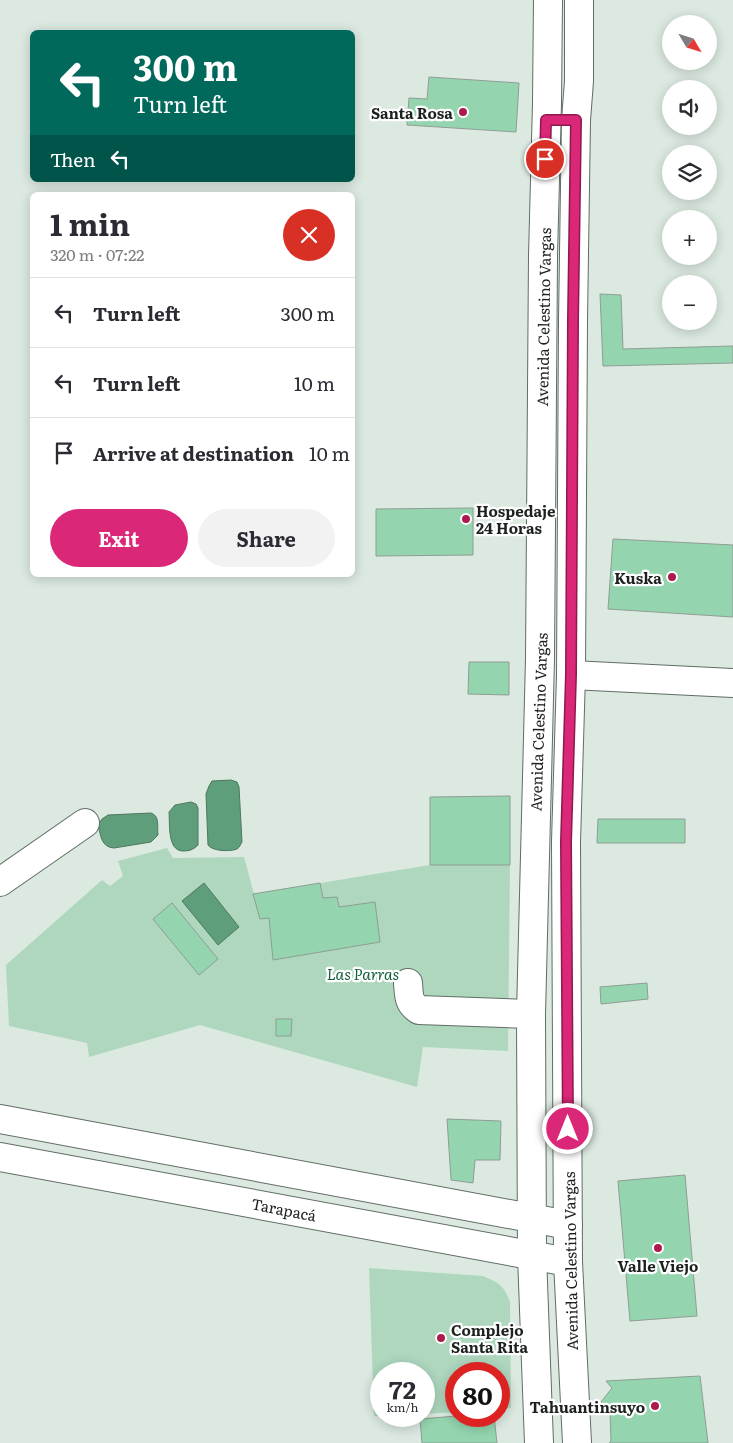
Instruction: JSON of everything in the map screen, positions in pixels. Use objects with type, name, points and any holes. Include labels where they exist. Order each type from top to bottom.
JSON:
[{"type":"main road","name":"Avenida Celestino Vargas","points":[[539,1443],[532,1256],[531,1014],[540,651],[542,322],[548,0]]},
{"type":"main road","name":"Avenida Celestino Vargas","points":[[577,1443],[568,1262],[566,842],[579,0]]},
{"type":"main road","points":[[546,120],[576,120]]},
{"type":"main road","points":[[544,218],[576,218]]},
{"type":"main road","points":[[542,322],[573,320]]},
{"type":"main road","points":[[541,453],[572,454]]},
{"type":"main road","points":[[540,651],[570,663],[733,683]]},
{"type":"main road","points":[[0,882],[85,823]]},
{"type":"main road","points":[[534,841],[566,842]]},
{"type":"main road","points":[[408,983],[412,1006],[419,1010],[567,1014]]},
{"type":"main road","points":[[0,1119],[568,1225]]},
{"type":"main road","name":"Tarapacá","points":[[0,1156],[568,1262]]},
{"type":"main road","points":[[372,1226],[378,1190]]},
{"type":"green space","name":"Las Parras","points":[[167,848],[173,858],[244,857],[254,894],[430,865],[510,865],[508,1051],[423,1047],[417,1087],[200,1025],[89,1057],[87,1043],[9,1026],[6,965],[102,880],[110,886],[123,876],[118,861]]},
{"type":"green space","name":"Complejo Santa Rita","points":[[369,1268],[483,1276],[500,1285],[506,1292],[510,1302],[511,1408],[510,1362],[445,1362],[445,1413],[435,1413],[435,1362],[372,1362]]},
{"type":"shaded area","points":[[231,780],[237,782],[239,787],[242,842],[234,850],[217,850],[208,845],[206,794],[212,781]]},
{"type":"shaded area","points":[[191,802],[196,804],[198,808],[198,845],[191,850],[178,850],[170,836],[169,812],[175,805]]},
{"type":"shaded area","points":[[151,813],[157,819],[158,835],[151,842],[114,848],[106,846],[102,840],[98,825],[108,815]]},
{"type":"shaded area","points":[[204,883],[239,927],[218,945],[182,901]]},
{"type":"building","name":"Santa Rosa","points":[[429,77],[519,83],[516,132],[407,125],[409,98],[427,99]]},
{"type":"building","points":[[600,294],[621,295],[623,349],[733,346],[733,363],[603,366]]},
{"type":"building","points":[[473,508],[473,555],[376,556],[376,509]]},
{"type":"building","name":"Kuska","points":[[613,539],[733,545],[733,617],[608,609]]},
{"type":"building","points":[[469,662],[509,662],[509,695],[468,694]]},
{"type":"building","points":[[510,796],[510,865],[430,865],[430,797]]},
{"type":"building","points":[[598,819],[685,819],[685,843],[597,843]]},
{"type":"building","name":"Las Parras","points":[[320,883],[323,898],[337,897],[339,907],[375,902],[380,942],[273,960],[269,918],[260,919],[253,894]]},
{"type":"building","points":[[172,903],[218,959],[199,975],[153,919]]},
{"type":"building","points":[[647,983],[648,999],[601,1004],[600,987]]},
{"type":"building","points":[[276,1019],[292,1019],[291,1036],[276,1036]]},
{"type":"building","points":[[447,1119],[501,1121],[500,1160],[475,1160],[473,1183],[451,1180]]},
{"type":"building","name":"Valle Viejo","points":[[685,1175],[697,1316],[630,1321],[618,1181]]},
{"type":"building","name":"Tahuantinsuyo","points":[[700,1376],[708,1443],[609,1443],[611,1441],[610,1411],[601,1402],[612,1388],[606,1381]]},
{"type":"building","points":[[445,1417],[445,1427],[495,1427],[497,1443],[422,1443],[421,1427],[435,1427],[435,1418]]},
{"type":"place","name":"Santa Rosa","points":[[463,112]]},
{"type":"place","name":"Hospedaje 24 Horas","points":[[466,519]]},
{"type":"place","name":"Kuska","points":[[672,577]]},
{"type":"place","name":"Valle Viejo","points":[[658,1248]]},
{"type":"place","name":"Complejo Santa Rita","points":[[441,1338]]},
{"type":"place","name":"Tahuantinsuyo","points":[[655,1406]]},
{"type":"route","points":[[545,159],[546,120],[576,120],[571,674],[566,842],[568,1129]]}]
